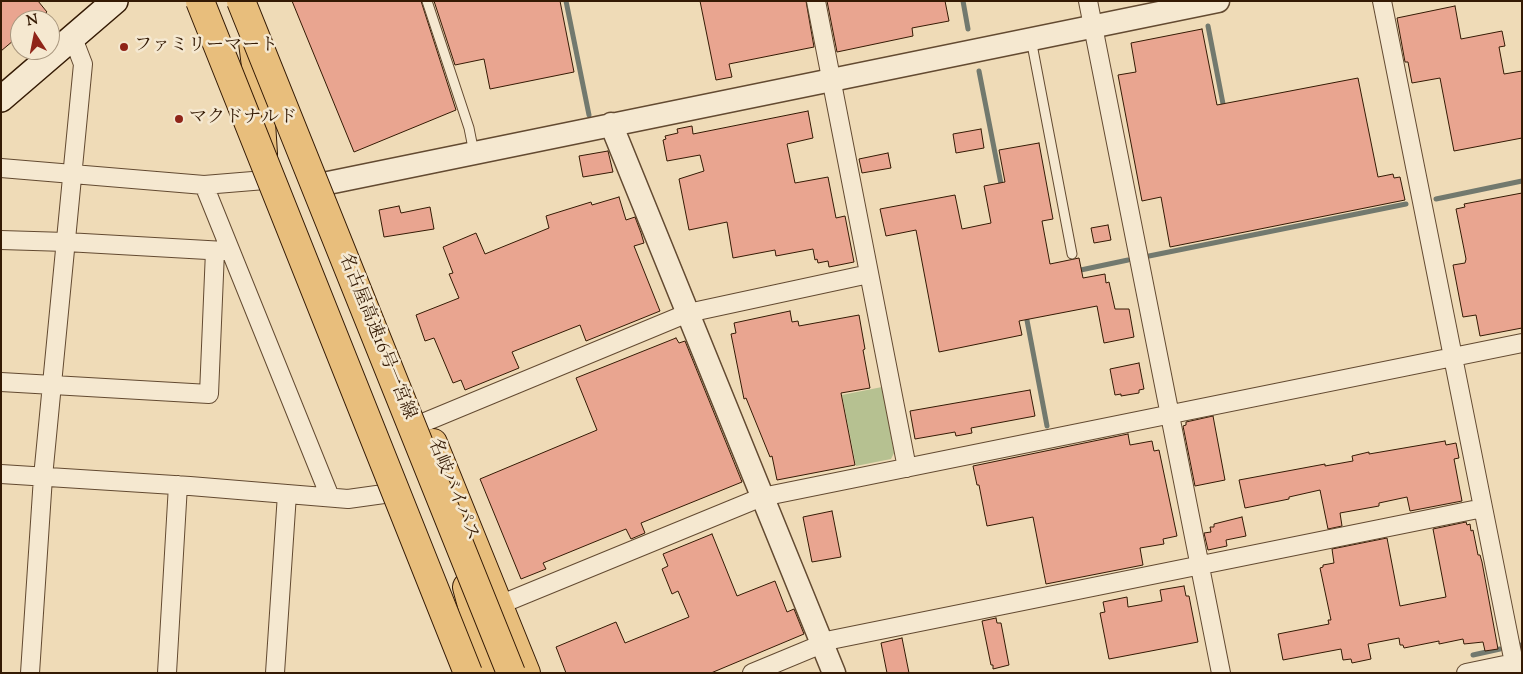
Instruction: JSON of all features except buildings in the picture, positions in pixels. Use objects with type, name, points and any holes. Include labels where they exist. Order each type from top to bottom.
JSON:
[{"type":"highway","points":[[194,1],[463,673]]},
{"type":"highway","points":[[200,1],[468,673]]},
{"type":"highway","points":[[242,1],[254,50],[265,180]]},
{"type":"highway","name":"名古屋高速16号一宮線","points":[[242,1],[511,673]]},
{"type":"highway","name":"名岐バイパス","points":[[255,1],[526,673]]},
{"type":"highway","points":[[446,475],[467,587],[477,624],[495,673]]},
{"type":"main road","points":[[1,98],[115,1]]},
{"type":"street","points":[[816,1],[907,468]]},
{"type":"street","points":[[1088,1],[1222,673]]},
{"type":"street","points":[[328,183],[1218,1]]},
{"type":"street","points":[[1382,1],[1515,668],[1466,673]]},
{"type":"street","points":[[30,673],[43,477],[84,64],[73,38]]},
{"type":"street","points":[[611,124],[834,673]]},
{"type":"street","points":[[1,168],[204,185],[265,180]]},
{"type":"street","points":[[204,185],[223,251],[330,497]]},
{"type":"street","points":[[1,240],[223,251]]},
{"type":"street","points":[[1,382],[209,394],[223,251]]},
{"type":"street","points":[[425,422],[688,313],[869,274]]},
{"type":"street","points":[[499,605],[762,497],[1522,343]]},
{"type":"street","points":[[1,474],[178,485],[348,499],[391,493]]},
{"type":"street","points":[[167,673],[178,485]]},
{"type":"street","points":[[275,673],[287,494]]},
{"type":"street","points":[[752,673],[821,643],[1483,508]]},
{"type":"lane","points":[[427,1],[469,128],[474,153]]},
{"type":"lane","points":[[1030,39],[1072,254]]},
{"type":"green space","points":[[882,387],[894,453],[891,459],[856,466],[842,395]]},
{"type":"waterway","points":[[566,1],[589,115]]},
{"type":"waterway","points":[[963,1],[968,29]]},
{"type":"waterway","points":[[1208,26],[1224,109]]},
{"type":"waterway","points":[[979,71],[1002,189]]},
{"type":"waterway","points":[[1436,199],[1522,181]]},
{"type":"waterway","points":[[1149,256],[1406,204]]},
{"type":"waterway","points":[[1076,271],[1128,260]]},
{"type":"waterway","points":[[1026,315],[1047,426]]},
{"type":"waterway","points":[[1473,655],[1500,649]]},
{"type":"place","name":"ファミリーマート","points":[[124,47]]},
{"type":"place","name":"マクドナルド","points":[[179,119]]}]
